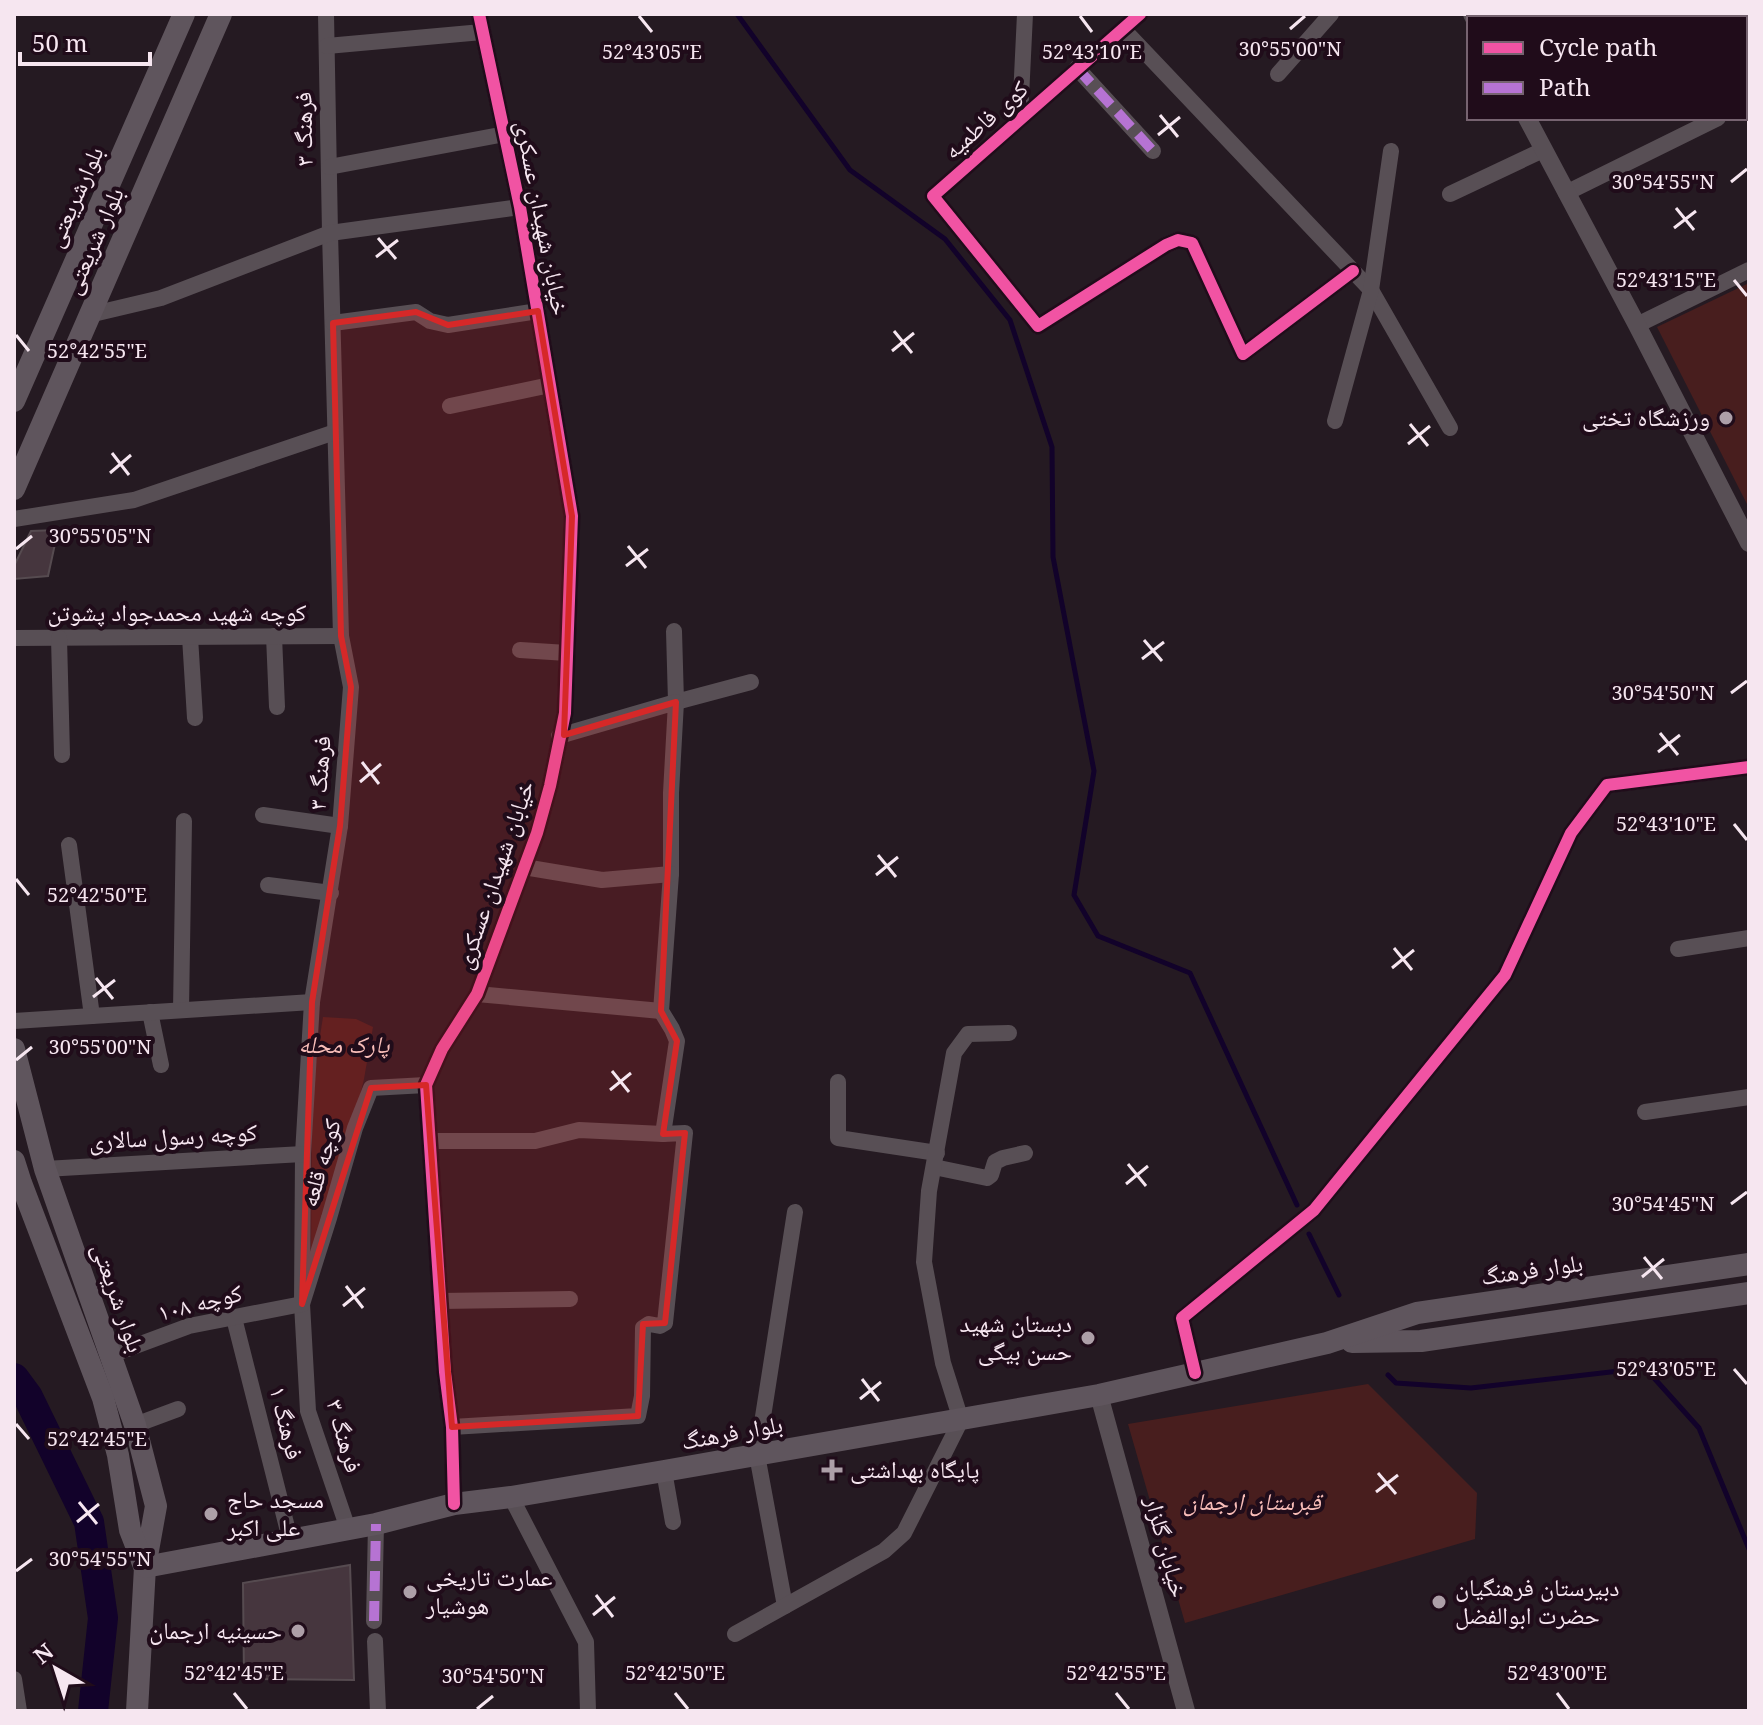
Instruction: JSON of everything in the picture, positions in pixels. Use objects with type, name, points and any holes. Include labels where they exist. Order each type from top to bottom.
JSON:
[{"type":"main road","points":[[185,14],[218,20]]},
{"type":"main road","name":"بلوارشریعتی","points":[[14,401],[185,14]]},
{"type":"main road","name":"بلوار شریعتی","points":[[14,489],[218,20]]},
{"type":"main road","name":"بلوار شریعتی","points":[[14,1049],[45,1169],[135,1425],[156,1506],[145,1567],[137,1711]]},
{"type":"main road","points":[[14,1161],[103,1398],[118,1455],[130,1530],[145,1567]]},
{"type":"main road","name":"بلوار فرهنگ","points":[[145,1567],[376,1524],[454,1504],[511,1497],[1099,1395],[1327,1343],[1417,1313],[1749,1264]]},
{"type":"main road","name":"بلوار فرهنگ","points":[[1327,1343],[1421,1341],[1749,1293]]},
{"type":"street","name":"فرهنگ ۳","points":[[326,14],[341,636],[351,687],[340,826],[312,1002],[303,1154],[302,1304],[308,1411],[348,1529]]},
{"type":"street","name":"خیابان شهیدان عسکری","points":[[454,1504],[452,1427],[445,1372],[426,1085],[442,1049],[477,994],[537,833],[550,786],[565,713],[572,516],[520,207],[479,14]]},
{"type":"street","points":[[1020,118],[1025,14]]},
{"type":"street","name":"کوی فاطمیه","points":[[1140,14],[933,196],[1038,326],[1178,240],[1192,243],[1243,354],[1353,271]]},
{"type":"street","points":[[1278,74],[1331,14]]},
{"type":"street","points":[[1123,29],[1371,290],[1450,428]]},
{"type":"street","points":[[327,46],[482,32]]},
{"type":"street","points":[[1077,68],[1153,151]]},
{"type":"street","points":[[1528,120],[1749,543]]},
{"type":"street","points":[[1566,193],[1714,120]]},
{"type":"street","points":[[329,167],[505,134]]},
{"type":"street","points":[[1450,194],[1543,150]]},
{"type":"street","points":[[1335,421],[1371,290],[1391,151]]},
{"type":"street","points":[[89,315],[161,298],[330,233],[520,207]]},
{"type":"street","points":[[1637,325],[1749,270]]},
{"type":"street","points":[[333,323],[416,312],[430,321],[448,325],[538,311]]},
{"type":"street","points":[[450,406],[550,385]]},
{"type":"street","points":[[14,519],[134,500],[335,432]]},
{"type":"street","points":[[663,1134],[677,1041],[661,1011],[671,874],[676,702],[674,631]]},
{"type":"street","points":[[274,636],[277,707]]},
{"type":"street","name":"کوچه شهید محمدجواد پشوتن","points":[[14,638],[341,636]]},
{"type":"street","points":[[190,637],[195,718]]},
{"type":"street","points":[[59,638],[62,755]]},
{"type":"street","points":[[520,650],[567,653]]},
{"type":"street","points":[[559,736],[751,682]]},
{"type":"street","points":[[1195,1373],[1182,1318],[1314,1210],[1505,975],[1571,833],[1607,785],[1749,767]]},
{"type":"street","points":[[263,815],[340,826]]},
{"type":"street","points":[[181,1010],[184,821]]},
{"type":"street","points":[[69,845],[92,1016]]},
{"type":"street","points":[[524,867],[602,880],[671,874]]},
{"type":"street","points":[[268,885],[331,893]]},
{"type":"street","points":[[1678,949],[1749,938]]},
{"type":"street","points":[[477,994],[661,1011]]},
{"type":"street","points":[[14,1021],[312,1002]]},
{"type":"street","points":[[150,1012],[161,1065]]},
{"type":"street","points":[[735,1634],[884,1551],[904,1533],[961,1420],[943,1363],[924,1262],[929,1191],[954,1053],[968,1034],[1009,1033]]},
{"type":"street","points":[[838,1082],[838,1138],[936,1160],[987,1178],[995,1162],[1025,1153]]},
{"type":"street","name":"کوچه قلعه","points":[[302,1304],[355,1128],[371,1088],[426,1085]]},
{"type":"street","points":[[1645,1112],[1749,1097]]},
{"type":"street","points":[[430,1141],[535,1141],[579,1130],[685,1133],[665,1323],[660,1326],[649,1324],[643,1328],[642,1396],[638,1416],[452,1427]]},
{"type":"street","name":"کوچه رسول سالاری","points":[[45,1169],[303,1154]]},
{"type":"street","points":[[785,1606],[757,1455],[795,1212]]},
{"type":"street","points":[[440,1301],[570,1299]]},
{"type":"street","name":"کوچه ۱۰۸","points":[[111,1355],[189,1326],[302,1304]]},
{"type":"street","name":"فرهنگ ۱","points":[[234,1318],[290,1539]]},
{"type":"street","name":"خیابان گلزار","points":[[1099,1395],[1186,1711]]},
{"type":"street","points":[[135,1425],[178,1409]]},
{"type":"street","points":[[664,1471],[673,1522]]},
{"type":"street","points":[[511,1497],[586,1642],[588,1711]]},
{"type":"street","points":[[374,1621],[376,1524]]},
{"type":"street","points":[[375,1641],[378,1711]]},
{"type":"street","points":[[14,1679],[19,1711]]},
{"type":"highlighted area","points":[[538,311],[572,516],[564,735],[676,702],[661,1011],[677,1041],[663,1134],[685,1133],[665,1323],[643,1324],[638,1416],[452,1427],[426,1085],[371,1088],[302,1304],[312,1002],[340,826],[351,687],[341,636],[333,323],[416,312],[448,325]]},
{"type":"green space","name":"ورزشگاه تختی","points":[[1749,283],[1749,508],[1657,327]]},
{"type":"green space","name":"پارک محله","points":[[323,1017],[356,1019],[373,1027],[364,1079],[321,1259],[311,1256],[312,1087]]},
{"type":"green space","name":"قبرستان ارجمان","points":[[1368,1384],[1477,1493],[1475,1539],[1185,1623],[1128,1424]]},
{"type":"building","points":[[58,530],[48,576],[14,579],[14,566],[31,531]]},
{"type":"building","name":"حسینیه ارجمان","points":[[350,1565],[354,1680],[244,1679],[243,1583]]},
{"type":"waterway","points":[[737,14],[850,170],[945,239],[1010,320],[1052,447],[1053,557],[1094,771],[1074,895],[1098,936],[1190,973],[1297,1205]]},
{"type":"waterway","points":[[1309,1234],[1339,1295]]},
{"type":"waterway","points":[[1388,1375],[1396,1383],[1471,1388],[1645,1368],[1699,1428],[1749,1549]]},
{"type":"waterway","points":[[14,1378],[28,1397],[89,1522],[103,1618],[93,1711]]},
{"type":"marked path","points":[[1077,68],[1153,151]]},
{"type":"marked path","points":[[374,1621],[376,1524]]},
{"type":"cycle path","points":[[454,1504],[452,1427],[445,1372],[426,1085],[442,1049],[477,994],[537,833],[550,786],[565,713],[572,516],[520,207],[479,14]]},
{"type":"cycle path","points":[[1140,14],[933,196],[1038,326],[1178,240],[1192,243],[1243,354],[1353,271]]},
{"type":"cycle path","points":[[1195,1373],[1182,1318],[1314,1210],[1505,975],[1571,833],[1607,785],[1749,767]]},
{"type":"place","name":"ورزشگاه تختی","points":[[1726,418]]},
{"type":"place","name":"دبستان شهید حسن بیگی","points":[[1088,1338]]},
{"type":"place","name":"پایگاه بهداشتی","points":[[832,1470]]},
{"type":"place","name":"مسجد حاج علی اکبر","points":[[211,1514]]},
{"type":"place","name":"عمارت تاریخی هوشیار","points":[[410,1592]]},
{"type":"place","name":"دبیرستان فرهنگیان حضرت ابوالفضل","points":[[1439,1602]]},
{"type":"place","name":"حسینیه ارجمان","points":[[298,1631]]}]
